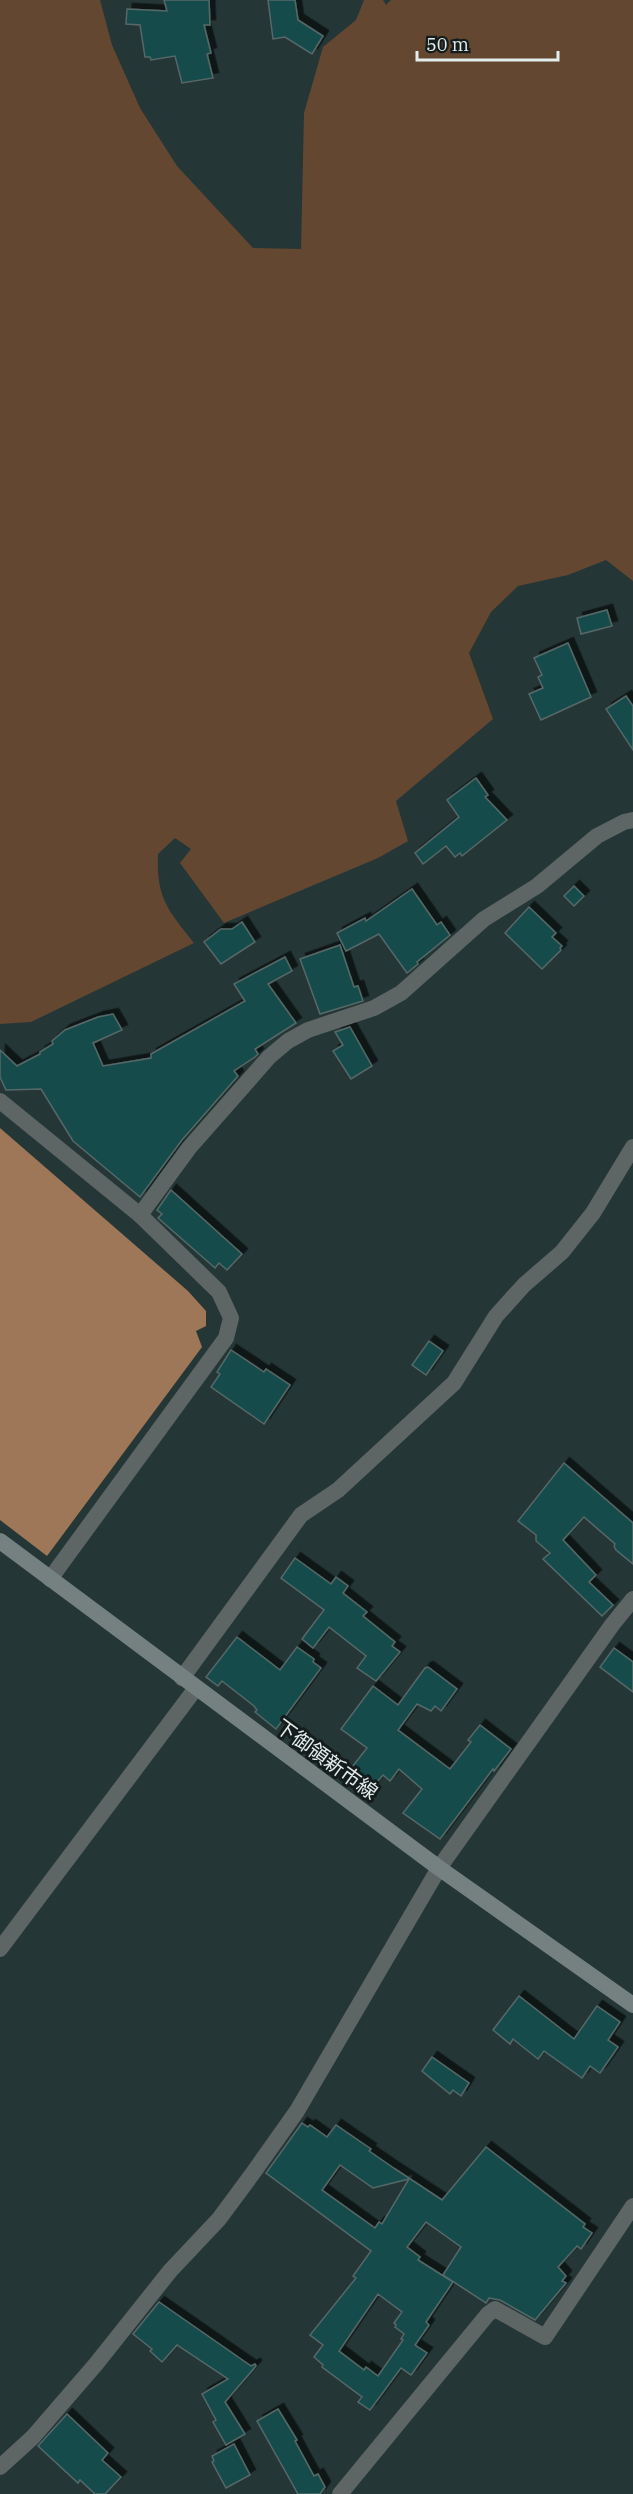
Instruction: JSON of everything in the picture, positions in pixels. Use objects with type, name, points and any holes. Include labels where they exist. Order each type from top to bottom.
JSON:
[{"type":"main road","name":"下御領新市線","points":[[0,1541],[439,1868],[633,2004]]},
{"type":"street","points":[[140,1215],[189,1148],[269,1057],[288,1041],[318,1026],[375,1008],[401,993],[483,919],[537,886],[597,836],[624,822],[633,820]]},
{"type":"street","points":[[0,1101],[140,1215],[219,1292],[231,1318],[226,1338],[50,1579]]},
{"type":"street","points":[[0,1948],[189,1683],[302,1515],[338,1490],[454,1383],[496,1316],[524,1285],[562,1252],[593,1213],[633,1147]]},
{"type":"street","points":[[0,2468],[33,2437],[96,2364],[170,2271],[219,2219],[297,2111],[439,1868],[612,1625],[633,1599]]},
{"type":"street","points":[[340,2494],[488,2314],[495,2309],[545,2337],[633,2206]]},
{"type":"shaded area","points":[[0,0],[100,0],[112,45],[140,108],[177,166],[253,248],[301,249],[304,113],[323,47],[356,20],[364,0],[383,0],[386,5],[391,0],[633,0],[633,581],[606,560],[568,575],[518,586],[491,612],[469,653],[493,719],[396,801],[408,841],[378,858],[224,923],[180,863],[191,849],[175,838],[158,854],[159,882],[171,912],[194,943],[31,1022],[0,1024]]},
{"type":"shaded area","points":[[0,1128],[188,1291],[206,1311],[206,1326],[196,1331],[202,1347],[47,1556],[0,1520]]},
{"type":"building","points":[[164,0],[209,0],[210,25],[204,25],[211,53],[207,54],[213,78],[182,83],[175,56],[151,60],[150,57],[145,57],[140,25],[126,24],[127,9],[167,11]]},
{"type":"building","points":[[268,0],[295,0],[298,20],[323,36],[312,54],[285,37],[273,39]]},
{"type":"building","points":[[607,610],[612,626],[581,634],[577,618]]},
{"type":"building","points":[[568,643],[591,697],[541,720],[529,694],[543,688],[538,677],[542,675],[534,658]]},
{"type":"building","points":[[626,696],[633,706],[633,750],[606,709]]},
{"type":"building","points":[[476,778],[488,795],[485,797],[507,820],[462,856],[460,853],[455,857],[446,846],[423,864],[415,853],[459,817],[447,800]]},
{"type":"building","points":[[574,886],[584,896],[574,906],[564,896]]},
{"type":"building","points":[[412,889],[437,925],[441,922],[450,935],[407,973],[379,934],[346,951],[337,933],[365,918],[366,921]]},
{"type":"building","points":[[529,907],[556,933],[552,937],[562,946],[561,950],[542,969],[505,933]]},
{"type":"building","points":[[242,922],[255,942],[221,964],[204,942],[221,929],[232,929]]},
{"type":"building","points":[[340,945],[354,987],[358,986],[363,1001],[320,1014],[300,959]]},
{"type":"building","points":[[285,957],[292,971],[268,984],[296,1023],[255,1049],[258,1054],[234,1071],[238,1076],[182,1140],[140,1197],[73,1141],[41,1089],[6,1090],[0,1077],[0,1050],[17,1066],[40,1054],[65,1030],[98,1017],[113,1014],[122,1030],[93,1043],[103,1066],[151,1058],[151,1054],[245,1001],[234,984]]},
{"type":"building","points":[[350,1027],[372,1066],[351,1079],[333,1051],[343,1045],[335,1032]]},
{"type":"building","points":[[171,1190],[242,1254],[227,1270],[219,1263],[215,1268],[158,1218],[162,1214],[157,1210]]},
{"type":"building","points":[[429,1341],[443,1351],[426,1375],[412,1365]]},
{"type":"building","points":[[231,1350],[264,1372],[266,1369],[290,1385],[264,1424],[211,1387],[220,1374],[217,1372]]},
{"type":"building","points":[[564,1463],[633,1523],[633,1564],[616,1550],[615,1544],[584,1517],[563,1540],[596,1575],[589,1582],[613,1605],[602,1616],[543,1559],[550,1553],[536,1541],[536,1535],[518,1521]]},
{"type":"building","points":[[295,1558],[331,1584],[336,1577],[348,1586],[343,1593],[367,1612],[363,1616],[395,1642],[392,1646],[400,1652],[376,1681],[357,1668],[366,1656],[329,1627],[313,1648],[302,1639],[324,1610],[281,1578]]},
{"type":"building","points":[[237,1637],[280,1670],[297,1647],[314,1659],[313,1662],[321,1668],[276,1729],[255,1712],[257,1710],[254,1706],[222,1681],[218,1686],[206,1677]]},
{"type":"building","points":[[614,1648],[633,1662],[633,1692],[600,1667]]},
{"type":"building","points":[[428,1667],[457,1689],[441,1711],[435,1706],[431,1711],[417,1704],[398,1730],[450,1769],[471,1742],[468,1740],[480,1725],[511,1749],[440,1839],[403,1813],[422,1789],[399,1769],[390,1781],[383,1775],[371,1789],[349,1771],[367,1748],[341,1729],[373,1686],[398,1705]]},
{"type":"building","points":[[519,1996],[574,2039],[597,2006],[620,2022],[608,2040],[618,2047],[600,2073],[590,2066],[582,2078],[544,2051],[538,2059],[513,2039],[510,2044],[493,2030]]},
{"type":"building","points":[[432,2057],[469,2083],[461,2096],[453,2090],[450,2094],[422,2071]]},
{"type":"building","points":[[302,2123],[308,2127],[310,2125],[327,2137],[336,2125],[371,2149],[369,2151],[442,2200],[486,2147],[585,2224],[583,2227],[592,2233],[581,2249],[577,2246],[558,2267],[566,2276],[562,2281],[566,2283],[535,2320],[500,2300],[489,2298],[486,2303],[443,2275],[461,2247],[426,2222],[407,2247],[420,2257],[418,2260],[453,2282],[426,2322],[429,2325],[415,2345],[427,2353],[411,2375],[401,2368],[370,2410],[358,2402],[362,2397],[322,2367],[323,2365],[314,2357],[323,2345],[310,2335],[356,2278],[353,2276],[371,2251],[266,2173]],"holes":[[[340,2165],[373,2188],[409,2179],[382,2224],[379,2222],[375,2228],[322,2190]],[[378,2294],[402,2312],[394,2323],[395,2327],[404,2334],[401,2339],[403,2340],[378,2376],[366,2367],[364,2370],[339,2351]]]},
{"type":"building","points":[[159,2302],[251,2366],[255,2364],[256,2366],[225,2402],[245,2434],[226,2445],[213,2422],[216,2420],[202,2394],[228,2379],[177,2345],[162,2362],[150,2351],[152,2349],[133,2334]]},
{"type":"building","points":[[278,2409],[297,2440],[295,2441],[314,2476],[318,2474],[325,2487],[320,2494],[298,2494],[257,2421]]},
{"type":"building","points":[[67,2414],[108,2453],[102,2460],[121,2477],[105,2494],[95,2494],[80,2480],[78,2483],[38,2446]]},
{"type":"building","points":[[234,2444],[250,2475],[226,2488],[212,2462],[214,2461],[212,2456]]}]
